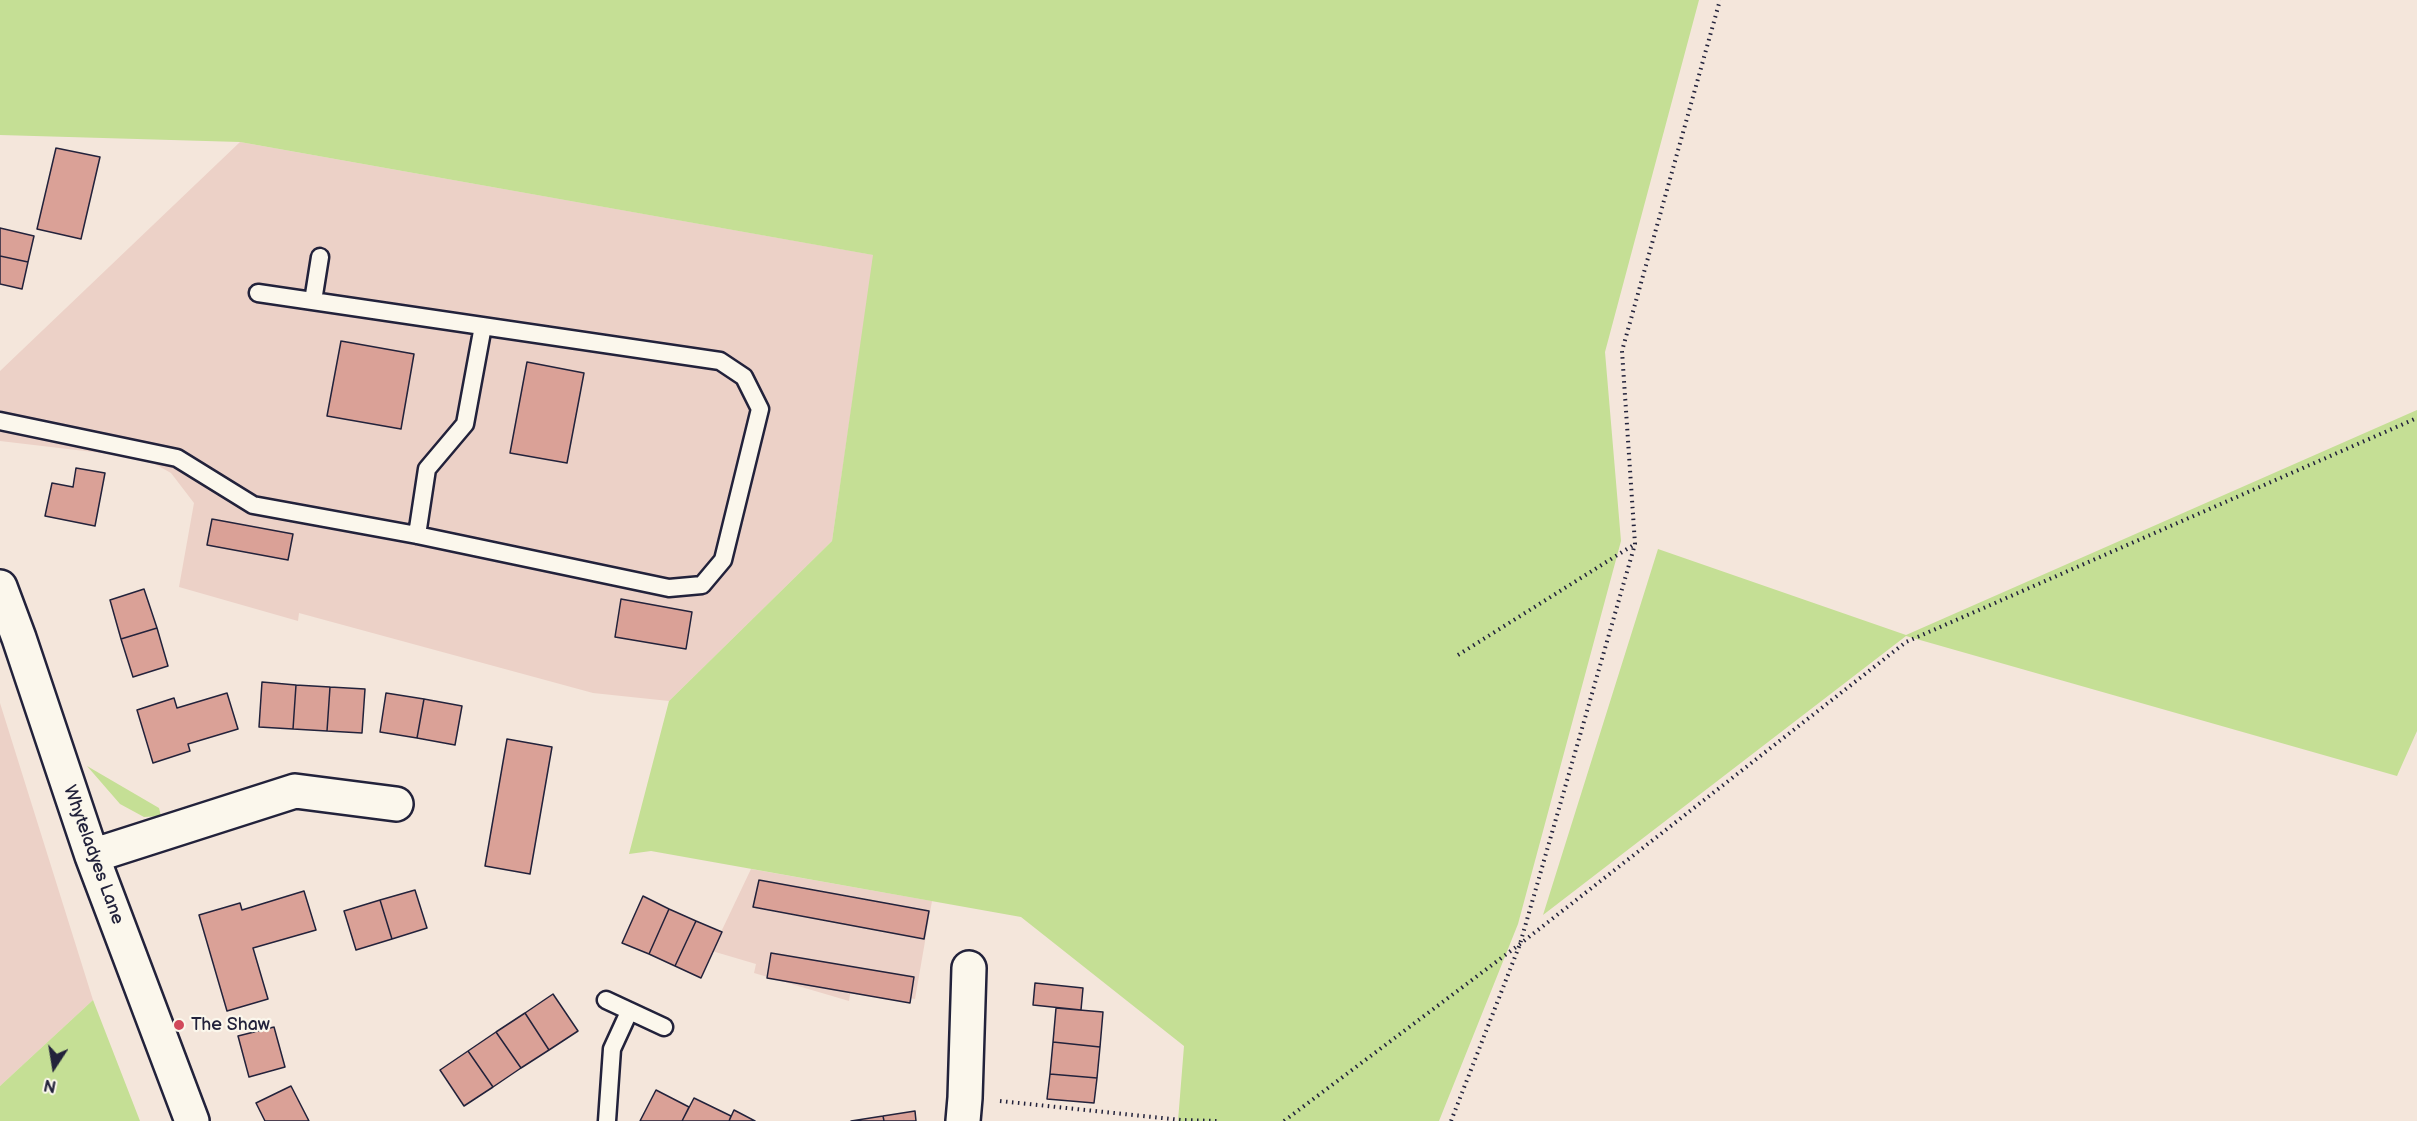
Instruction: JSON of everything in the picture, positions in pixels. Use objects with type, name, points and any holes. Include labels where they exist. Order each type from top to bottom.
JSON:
[{"type":"street","name":"Whyteladyes Lane","points":[[0,587],[92,856],[192,1121]]},
{"type":"street","points":[[92,856],[295,792],[396,804]]},
{"type":"street","points":[[964,1109],[969,968]]},
{"type":"lane","points":[[313,301],[320,257]]},
{"type":"lane","points":[[0,421],[177,458],[253,505],[669,588],[702,585],[723,560],[760,409],[744,377],[720,361],[258,292]]},
{"type":"lane","points":[[417,536],[427,469],[465,424],[483,326]]},
{"type":"lane","points":[[606,1000],[664,1027]]},
{"type":"lane","points":[[607,1121],[612,1049],[629,1012]]},
{"type":"path","points":[[1451,1121],[1520,944],[1635,544],[1622,351],[1720,0]]},
{"type":"path","points":[[1284,1121],[1520,944],[1906,642],[2417,418]]},
{"type":"path","points":[[1458,655],[1635,544]]},
{"type":"path","points":[[964,1109],[1217,1121]]},
{"type":"shaded area","points":[[240,142],[874,255],[832,541],[669,701],[593,693],[299,613],[298,621],[179,587],[194,503],[171,473],[144,458],[0,441],[0,371]]},
{"type":"shaded area","points":[[0,703],[93,1000],[0,1086]]},
{"type":"shaded area","points":[[751,869],[932,901],[915,999],[851,988],[849,1001],[754,973],[756,964],[712,951]]},
{"type":"green space","points":[[0,0],[1699,0],[1605,352],[1621,541],[1518,924],[1439,1121],[1178,1121],[1184,1046],[1021,917],[651,851],[629,854],[669,701],[832,541],[873,255],[240,142],[0,135]]},
{"type":"green space","points":[[2417,410],[2417,731],[2397,776],[1906,636],[1543,915],[1658,549],[1906,635]]},
{"type":"green space","points":[[87,766],[159,808],[161,816],[144,817],[120,804]]},
{"type":"green space","points":[[93,1000],[140,1121],[0,1121],[0,1086]]},
{"type":"building","points":[[56,148],[100,157],[81,239],[37,229]]},
{"type":"building","points":[[0,228],[34,236],[28,262],[0,256]]},
{"type":"building","points":[[0,256],[28,262],[22,289],[0,284]]},
{"type":"building","points":[[341,341],[414,354],[401,429],[327,416]]},
{"type":"building","points":[[527,362],[584,373],[567,463],[510,453]]},
{"type":"building","points":[[76,468],[105,473],[95,526],[45,516],[52,483],[73,487]]},
{"type":"building","points":[[212,519],[293,534],[288,560],[207,545]]},
{"type":"building","points":[[144,589],[157,628],[121,639],[110,600]]},
{"type":"building","points":[[621,599],[692,612],[686,649],[615,637]]},
{"type":"building","points":[[157,628],[168,666],[133,677],[121,639]]},
{"type":"building","points":[[262,682],[296,685],[293,729],[259,727]]},
{"type":"building","points":[[296,685],[330,687],[327,731],[293,729]]},
{"type":"building","points":[[330,687],[365,689],[362,733],[327,731]]},
{"type":"building","points":[[227,693],[238,729],[188,744],[190,751],[153,763],[137,710],[174,698],[177,708]]},
{"type":"building","points":[[386,693],[424,699],[417,738],[380,732]]},
{"type":"building","points":[[424,699],[462,706],[455,745],[417,738]]},
{"type":"building","points":[[507,739],[552,747],[530,874],[485,866]]},
{"type":"building","points":[[759,880],[929,911],[924,939],[753,907]]},
{"type":"building","points":[[415,890],[427,928],[392,939],[380,900]]},
{"type":"building","points":[[304,891],[316,930],[253,948],[268,999],[227,1011],[199,915],[240,903],[242,910]]},
{"type":"building","points":[[643,896],[669,909],[649,954],[622,943]]},
{"type":"building","points":[[380,900],[392,939],[356,950],[344,911]]},
{"type":"building","points":[[669,909],[696,921],[675,966],[649,954]]},
{"type":"building","points":[[696,921],[722,932],[701,978],[675,966]]},
{"type":"building","points":[[771,953],[914,977],[910,1003],[767,978]]},
{"type":"building","points":[[1035,983],[1083,988],[1081,1010],[1033,1005]]},
{"type":"building","points":[[553,994],[578,1031],[549,1050],[525,1013]]},
{"type":"building","points":[[1056,1008],[1103,1012],[1100,1047],[1053,1042]]},
{"type":"building","points":[[525,1013],[549,1050],[521,1068],[496,1032]]},
{"type":"building","points":[[274,1027],[285,1067],[249,1077],[238,1036]]},
{"type":"building","points":[[496,1032],[521,1068],[493,1087],[468,1051]]},
{"type":"building","points":[[1053,1042],[1100,1047],[1097,1078],[1050,1074]]},
{"type":"building","points":[[468,1051],[493,1087],[464,1106],[440,1070]]},
{"type":"building","points":[[1050,1074],[1097,1078],[1094,1103],[1047,1099]]},
{"type":"building","points":[[291,1086],[309,1121],[265,1121],[256,1103]]},
{"type":"building","points":[[656,1090],[689,1107],[682,1121],[640,1121]]},
{"type":"building","points":[[694,1098],[731,1116],[729,1121],[682,1121]]},
{"type":"building","points":[[734,1110],[755,1121],[729,1121]]},
{"type":"building","points":[[915,1111],[916,1121],[884,1121],[883,1116]]},
{"type":"building","points":[[883,1116],[884,1121],[851,1121]]},
{"type":"place","name":"The Shaw","points":[[179,1025]]}]
